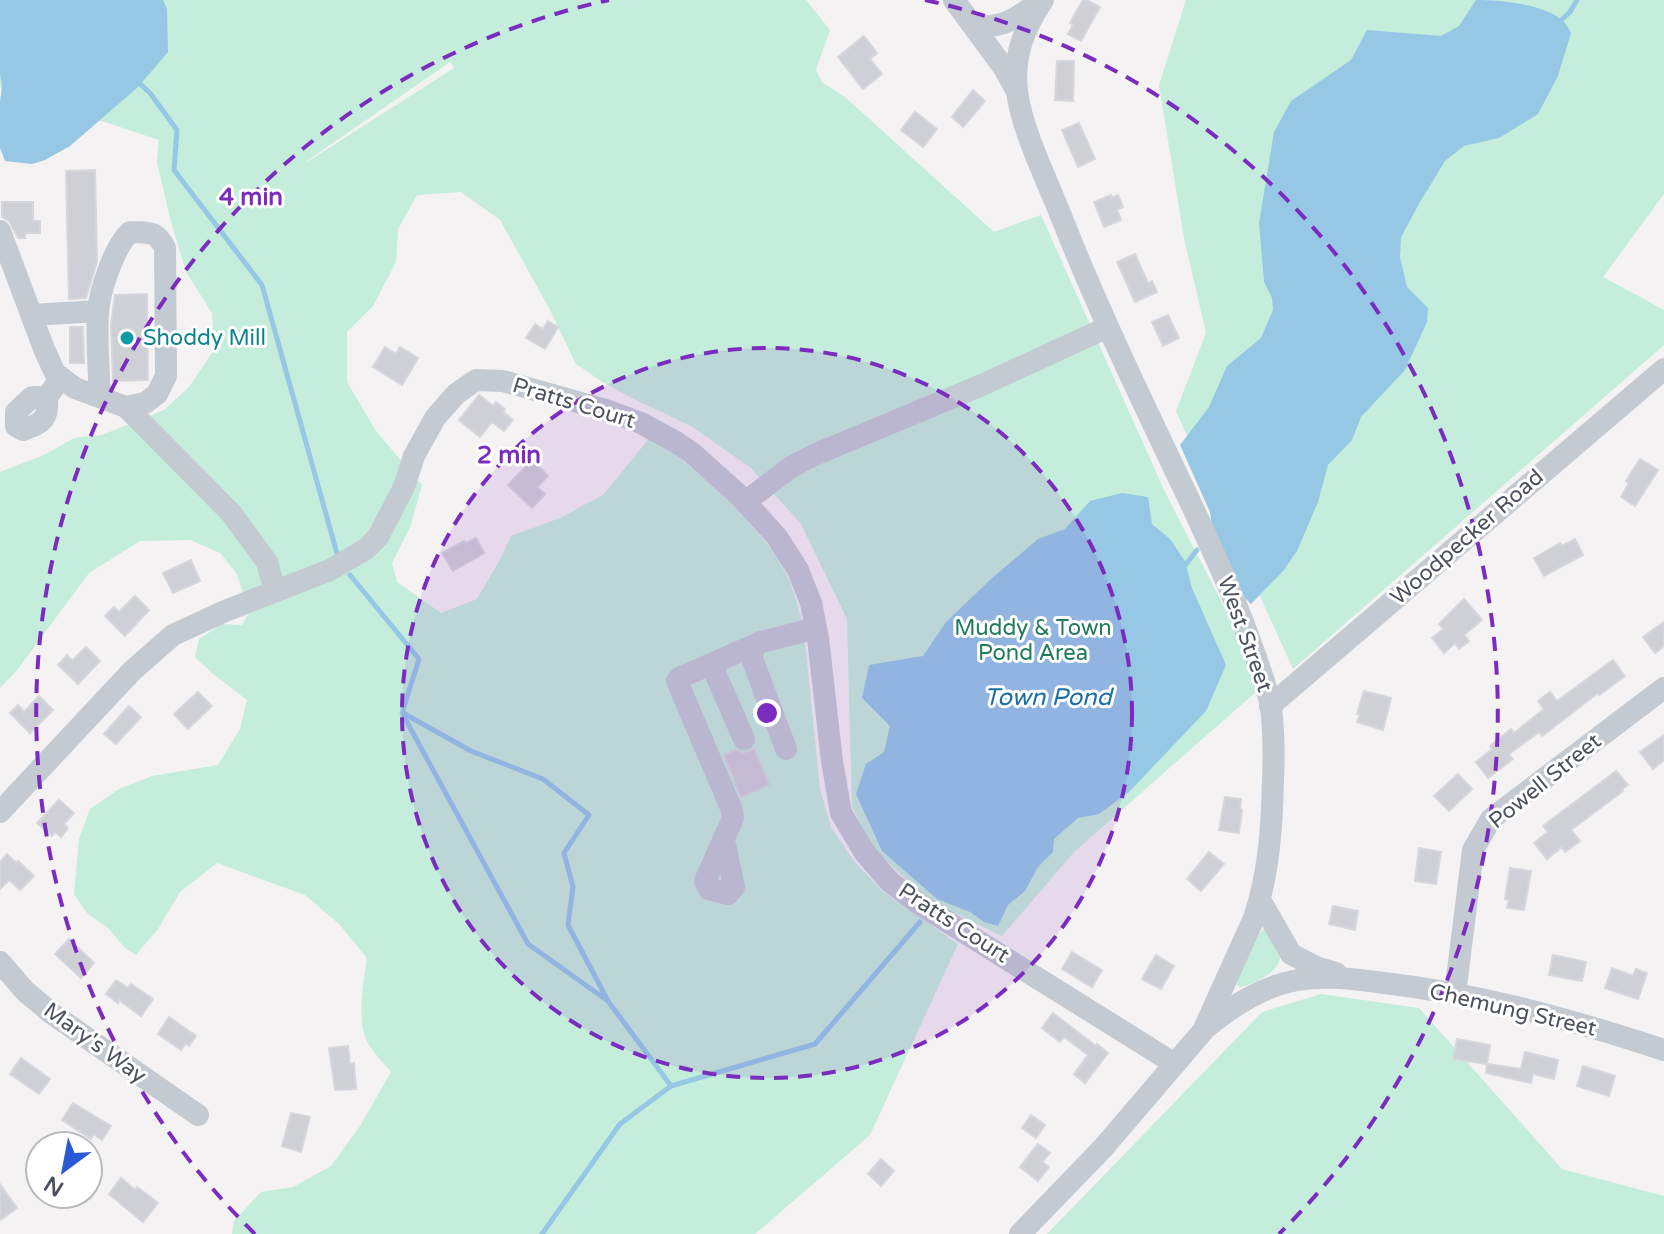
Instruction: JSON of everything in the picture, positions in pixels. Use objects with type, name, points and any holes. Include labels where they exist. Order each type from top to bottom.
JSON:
[{"type":"street","points":[[954,0],[1004,68],[1017,93]]},
{"type":"street","name":"West Street","points":[[974,26],[1009,22],[1041,0]]},
{"type":"street","name":"West Street","points":[[1020,1234],[1103,1148],[1203,1031],[1260,900],[1272,815],[1274,752],[1270,706],[1250,641],[1224,575],[1108,327],[1021,114],[1016,76],[1018,52],[1041,0]]},
{"type":"street","points":[[0,231],[55,373],[75,388],[126,407],[231,513],[267,562],[275,591]]},
{"type":"street","points":[[100,397],[98,311],[113,257],[130,232],[154,234],[165,248],[166,376],[157,394],[145,403],[126,407]]},
{"type":"street","points":[[32,315],[98,311]]},
{"type":"street","points":[[745,502],[791,467],[814,455],[982,385],[1108,327]]},
{"type":"street","name":"Woodpecker Road","points":[[1270,706],[1664,369]]},
{"type":"street","points":[[47,397],[61,378]]},
{"type":"street","name":"Pratts Court","points":[[0,812],[132,671],[173,635],[330,570],[360,554],[378,537],[404,487],[414,456],[435,418],[456,394],[476,380],[503,381],[586,403],[641,423],[692,453],[745,502],[777,537],[798,570],[811,603],[841,813],[865,853],[890,882],[922,906],[1175,1064]]},
{"type":"street","points":[[724,840],[733,818],[731,808],[677,681],[761,642],[816,628]]},
{"type":"street","points":[[761,642],[754,648],[752,657],[786,749]]},
{"type":"street","points":[[711,664],[744,739]]},
{"type":"street","name":"Powell Street","points":[[1455,994],[1473,850],[1484,828],[1491,819],[1664,688]]},
{"type":"street","name":"Chemung Street","points":[[1260,900],[1291,954],[1316,967],[1360,980]]},
{"type":"street","name":"Mary's Way","points":[[0,962],[25,991],[51,1013],[198,1115]]},
{"type":"street","name":"Chemung Street","points":[[1203,1031],[1248,998],[1284,983],[1314,978],[1360,980],[1455,994],[1554,1017],[1664,1050]]},
{"type":"green space","name":"Muddy & Town Pond Area","points":[[0,0],[806,0],[830,30],[816,70],[822,82],[845,97],[994,232],[1041,215],[1165,492],[1234,626],[1257,691],[1074,852],[1002,936],[936,904],[873,848],[852,807],[847,619],[801,524],[751,468],[691,426],[604,383],[576,364],[500,220],[461,192],[417,195],[398,229],[396,262],[373,306],[347,332],[347,382],[376,431],[422,485],[411,525],[392,563],[397,582],[441,613],[477,599],[511,536],[560,518],[603,495],[652,435],[732,502],[773,551],[790,581],[803,623],[820,789],[831,827],[854,861],[882,891],[958,944],[870,1135],[755,1234],[232,1234],[234,1221],[261,1192],[293,1187],[331,1166],[360,1126],[391,1072],[372,1050],[364,1032],[362,1000],[367,958],[339,924],[305,895],[217,863],[180,892],[158,929],[136,955],[87,913],[74,894],[79,839],[90,809],[119,789],[152,776],[218,765],[240,729],[247,700],[195,657],[199,639],[222,624],[242,625],[249,613],[237,574],[220,553],[190,540],[140,541],[89,573],[18,669],[0,688],[0,472],[44,455],[74,438],[102,435],[164,410],[189,387],[214,350],[212,313],[186,272],[170,218],[157,162],[159,140],[0,87]],"holes":[[[450,62],[454,68],[307,162]]]},
{"type":"green space","points":[[1186,0],[1664,0],[1664,194],[1603,277],[1664,310],[1664,345],[1293,669],[1176,411],[1206,333],[1184,238],[1159,85]]},
{"type":"green space","points":[[1264,929],[1278,949],[1279,961],[1265,977],[1240,987],[1237,985],[1238,978],[1258,934]]},
{"type":"green space","points":[[1321,994],[1419,1008],[1562,1169],[1664,1196],[1664,1234],[1047,1234],[1262,1012]]},
{"type":"water","points":[[0,0],[163,0],[167,9],[168,52],[138,87],[70,146],[32,164],[5,161],[0,148]]},
{"type":"water","points":[[1476,0],[1535,7],[1564,22],[1571,33],[1558,76],[1538,114],[1499,138],[1464,146],[1445,161],[1420,202],[1401,237],[1400,257],[1407,287],[1428,308],[1427,322],[1405,370],[1361,417],[1352,440],[1328,465],[1318,502],[1297,551],[1284,570],[1251,604],[1239,592],[1214,542],[1210,512],[1180,445],[1209,407],[1227,366],[1261,338],[1273,310],[1272,298],[1264,282],[1259,223],[1274,132],[1291,101],[1351,60],[1367,30],[1441,36],[1459,26]]},
{"type":"water","name":"Town Pond","points":[[1122,493],[1148,497],[1152,524],[1170,539],[1185,561],[1192,588],[1226,665],[1206,711],[1129,792],[1099,814],[1078,818],[1054,839],[1053,852],[1038,867],[1025,891],[1008,905],[998,926],[984,922],[970,912],[937,899],[882,851],[856,794],[866,764],[884,752],[890,726],[862,698],[869,665],[923,656],[946,622],[1038,539],[1065,529],[1090,501]]},
{"type":"building","points":[[1083,0],[1100,7],[1081,41],[1068,34],[1073,25],[1070,23]]},
{"type":"building","points":[[864,36],[877,53],[870,59],[882,74],[863,89],[838,57]]},
{"type":"building","points":[[1057,61],[1074,61],[1073,101],[1055,100]]},
{"type":"building","points":[[973,90],[985,101],[963,127],[952,117]]},
{"type":"building","points":[[915,112],[937,129],[923,147],[901,130]]},
{"type":"building","points":[[1079,123],[1095,159],[1078,167],[1062,130]]},
{"type":"building","points":[[95,170],[97,261],[86,298],[69,299],[66,171]]},
{"type":"building","points":[[1111,195],[1112,198],[1118,195],[1123,207],[1117,210],[1121,220],[1104,227],[1094,202]]},
{"type":"building","points":[[2,202],[33,202],[33,221],[40,221],[40,233],[25,233],[25,238],[18,238],[9,221],[2,217]]},
{"type":"building","points":[[1135,254],[1148,283],[1152,281],[1157,292],[1135,302],[1117,262]]},
{"type":"building","name":"Shoddy Mill","points":[[147,294],[148,380],[113,381],[111,325],[115,295]]},
{"type":"building","points":[[1168,315],[1179,338],[1163,346],[1152,322]]},
{"type":"building","points":[[548,321],[558,327],[545,349],[526,338],[535,324],[543,329]]},
{"type":"building","points":[[70,327],[83,327],[84,363],[70,363]]},
{"type":"building","points":[[385,347],[396,354],[400,347],[418,358],[402,385],[373,367]]},
{"type":"building","points":[[479,395],[493,406],[496,402],[513,420],[504,431],[492,422],[480,437],[459,420]]},
{"type":"building","points":[[1640,459],[1658,470],[1635,506],[1621,497],[1629,483],[1626,481]]},
{"type":"building","points":[[532,460],[548,476],[537,487],[545,494],[532,508],[508,485]]},
{"type":"building","points":[[476,538],[484,553],[453,571],[442,553]]},
{"type":"building","points":[[1575,539],[1583,555],[1544,576],[1534,558],[1560,543],[1562,546]]},
{"type":"building","points":[[191,560],[200,581],[173,593],[163,573]]},
{"type":"building","points":[[135,596],[149,610],[125,636],[105,616],[114,607],[119,612]]},
{"type":"building","points":[[1464,599],[1482,620],[1464,635],[1469,641],[1459,649],[1455,643],[1444,653],[1432,638],[1443,629],[1439,624]]},
{"type":"building","points":[[1664,622],[1664,646],[1655,653],[1643,637]]},
{"type":"building","points":[[86,647],[100,661],[78,684],[58,665],[67,655],[72,661]]},
{"type":"building","points":[[1613,660],[1625,676],[1542,736],[1539,732],[1509,754],[1513,759],[1488,778],[1476,762],[1492,749],[1490,746],[1511,729],[1514,733],[1544,709],[1538,701],[1550,692],[1557,701]]},
{"type":"building","points":[[1364,691],[1391,698],[1383,730],[1357,722]]},
{"type":"building","points":[[198,692],[212,706],[188,729],[174,714]]},
{"type":"building","points":[[39,696],[53,710],[30,733],[10,713],[18,705],[24,712]]},
{"type":"building","points":[[129,706],[141,717],[116,744],[104,734]]},
{"type":"building","points":[[1664,735],[1664,760],[1653,769],[1640,752]]},
{"type":"building","points":[[754,749],[769,785],[741,797],[724,755],[736,750],[743,753]]},
{"type":"building","points":[[1616,771],[1628,785],[1571,830],[1580,841],[1565,852],[1562,847],[1547,859],[1534,843],[1548,832],[1543,826]]},
{"type":"building","points":[[1458,774],[1472,789],[1449,811],[1434,796]]},
{"type":"building","points":[[1225,797],[1241,799],[1239,833],[1219,830]]},
{"type":"building","points":[[59,800],[74,813],[64,824],[68,828],[61,837],[55,832],[52,836],[37,823]]},
{"type":"building","points":[[1419,848],[1441,852],[1436,884],[1415,881]]},
{"type":"building","points":[[1209,852],[1224,864],[1201,891],[1187,879]]},
{"type":"building","points":[[7,854],[34,876],[20,890],[9,880],[0,889],[0,862]]},
{"type":"building","points":[[1510,868],[1531,871],[1524,910],[1507,908],[1509,900],[1505,899]]},
{"type":"building","points":[[1333,906],[1358,911],[1355,930],[1329,924]]},
{"type":"building","points":[[69,939],[94,963],[81,978],[55,954]]},
{"type":"building","points":[[1072,952],[1102,970],[1092,987],[1062,969]]},
{"type":"building","points":[[1156,955],[1174,966],[1161,989],[1142,979]]},
{"type":"building","points":[[1553,955],[1586,962],[1582,981],[1549,975]]},
{"type":"building","points":[[1612,968],[1633,976],[1636,969],[1647,973],[1638,999],[1605,988]]},
{"type":"building","points":[[116,980],[128,988],[131,984],[153,999],[141,1016],[106,994]]},
{"type":"building","points":[[1053,1013],[1108,1053],[1085,1083],[1074,1074],[1088,1055],[1064,1037],[1060,1042],[1042,1028]]},
{"type":"building","points":[[169,1017],[196,1036],[189,1046],[186,1043],[181,1050],[158,1034]]},
{"type":"building","points":[[1457,1039],[1490,1045],[1487,1064],[1453,1059]]},
{"type":"building","points":[[348,1046],[350,1064],[354,1063],[356,1089],[335,1090],[329,1048]]},
{"type":"building","points":[[1525,1052],[1558,1060],[1554,1079],[1533,1074],[1531,1083],[1486,1073],[1487,1064],[1521,1069]]},
{"type":"building","points":[[21,1058],[50,1079],[39,1094],[10,1074]]},
{"type":"building","points":[[1583,1066],[1615,1076],[1609,1096],[1577,1086]]},
{"type":"building","points":[[73,1103],[111,1126],[104,1137],[104,1130],[77,1130],[62,1120]]},
{"type":"building","points":[[291,1113],[310,1117],[301,1152],[282,1146]]},
{"type":"building","points":[[1031,1115],[1045,1125],[1036,1138],[1022,1128]]},
{"type":"building","points":[[1038,1144],[1050,1153],[1042,1162],[1049,1167],[1038,1181],[1020,1167]]},
{"type":"building","points":[[881,1159],[894,1171],[881,1186],[868,1174]]},
{"type":"building","points":[[121,1178],[158,1203],[143,1222],[109,1194]]},
{"type":"building","points":[[0,1184],[17,1208],[0,1220]]},
{"type":"waterway","points":[[1557,24],[1577,0]]},
{"type":"waterway","points":[[138,82],[177,130],[174,170],[262,285],[338,557]]},
{"type":"waterway","points":[[1183,568],[1197,550]]},
{"type":"waterway","points":[[350,575],[419,659],[402,713],[528,944],[608,1001],[671,1086]]},
{"type":"waterway","points":[[403,713],[471,751],[543,779],[589,815],[564,853],[573,887],[568,925],[607,999]]},
{"type":"waterway","points":[[542,1234],[620,1124],[671,1086],[815,1044],[920,922]]},
{"type":"place","name":"Shoddy Mill","points":[[127,338]]}]
